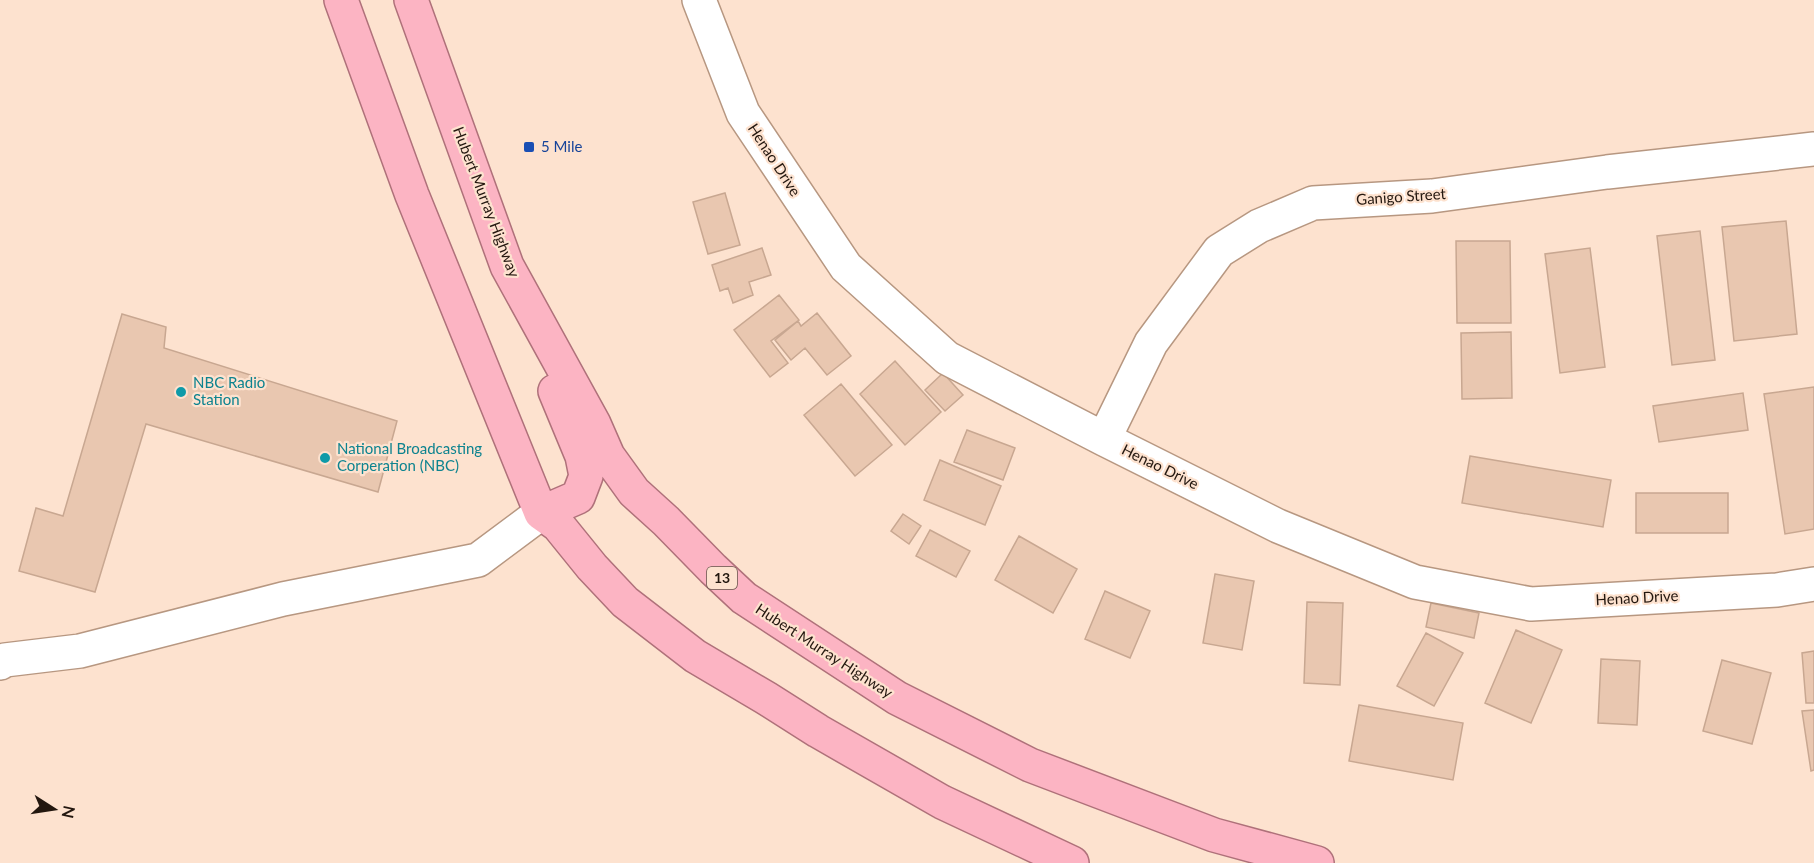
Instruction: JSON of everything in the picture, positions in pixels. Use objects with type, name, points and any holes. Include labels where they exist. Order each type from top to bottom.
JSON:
[{"type":"highway","points":[[341,0],[412,195],[541,513],[558,525],[591,567],[625,602],[694,656],[942,802],[1072,863]]},
{"type":"highway","name":"Hubert Murray Highway","points":[[411,0],[507,266],[594,423],[608,456],[634,492],[744,598],[897,698],[1030,765],[1214,835],[1317,863]]},
{"type":"highway","points":[[507,266],[582,456],[586,476],[578,497],[541,513]]},
{"type":"street","name":"Henao Drive","points":[[699,0],[743,113],[846,267],[947,358],[1278,526],[1415,582],[1531,604],[1777,590],[1814,584]]},
{"type":"street","name":"Ganigo Street","points":[[1104,439],[1151,343],[1219,251],[1259,226],[1313,203],[1432,196],[1607,171],[1814,149]]},
{"type":"street","points":[[0,663],[5,660],[80,651],[283,599],[478,560],[541,513]]},
{"type":"building","points":[[725,193],[740,245],[708,254],[693,202]]},
{"type":"building","points":[[1786,221],[1797,334],[1734,341],[1722,227]]},
{"type":"building","points":[[1700,231],[1715,360],[1672,365],[1657,236]]},
{"type":"building","points":[[1456,241],[1510,241],[1511,323],[1457,323]]},
{"type":"building","points":[[762,248],[771,275],[749,282],[753,295],[733,303],[728,288],[720,291],[712,265]]},
{"type":"building","points":[[1590,248],[1605,367],[1560,373],[1545,254]]},
{"type":"building","points":[[779,295],[799,320],[771,341],[788,363],[770,377],[734,330]]},
{"type":"building","points":[[817,313],[851,356],[827,375],[805,348],[791,360],[775,340],[798,321],[801,326]]},
{"type":"building","name":"National Broadcasting Corperation (NBC)","points":[[122,314],[166,327],[164,348],[397,421],[378,492],[146,424],[95,592],[19,571],[36,508],[63,516]]},
{"type":"building","points":[[1511,332],[1512,398],[1462,399],[1461,333]]},
{"type":"building","points":[[895,361],[941,412],[905,445],[860,394]]},
{"type":"building","points":[[943,373],[963,395],[945,411],[925,390]]},
{"type":"building","points":[[841,384],[892,445],[855,476],[804,415]]},
{"type":"building","points":[[1814,387],[1814,529],[1785,534],[1764,394]]},
{"type":"building","points":[[1743,393],[1748,430],[1659,442],[1653,406]]},
{"type":"building","points":[[967,430],[1015,448],[1003,480],[954,462]]},
{"type":"building","points":[[1470,456],[1611,480],[1603,527],[1462,503]]},
{"type":"building","points":[[940,460],[1001,486],[985,525],[924,500]]},
{"type":"building","points":[[1636,493],[1728,493],[1728,533],[1636,533]]},
{"type":"building","points":[[903,514],[921,526],[909,544],[891,531]]},
{"type":"building","points":[[930,530],[970,551],[956,577],[916,556]]},
{"type":"building","points":[[1019,536],[1077,569],[1053,613],[995,580]]},
{"type":"building","points":[[1215,574],[1254,581],[1242,650],[1203,643]]},
{"type":"building","points":[[1105,591],[1150,611],[1130,658],[1085,639]]},
{"type":"building","points":[[1307,602],[1343,603],[1340,685],[1304,683]]},
{"type":"building","points":[[1431,603],[1479,613],[1474,638],[1426,627]]},
{"type":"building","points":[[1516,630],[1562,650],[1531,723],[1485,703]]},
{"type":"building","points":[[1426,633],[1463,653],[1434,706],[1397,686]]},
{"type":"building","points":[[1814,651],[1814,703],[1806,703],[1802,653]]},
{"type":"building","points":[[1601,659],[1640,661],[1637,725],[1598,723]]},
{"type":"building","points":[[1722,660],[1771,673],[1752,744],[1703,731]]},
{"type":"building","points":[[1359,705],[1463,723],[1453,780],[1349,761]]},
{"type":"building","points":[[1814,710],[1814,770],[1811,771],[1802,711]]},
{"type":"place","name":"5 Mile","points":[[529,147]]},
{"type":"place","name":"NBC Radio Station","points":[[181,392]]},
{"type":"place","name":"National Broadcasting Corperation (NBC)","points":[[325,458]]}]
